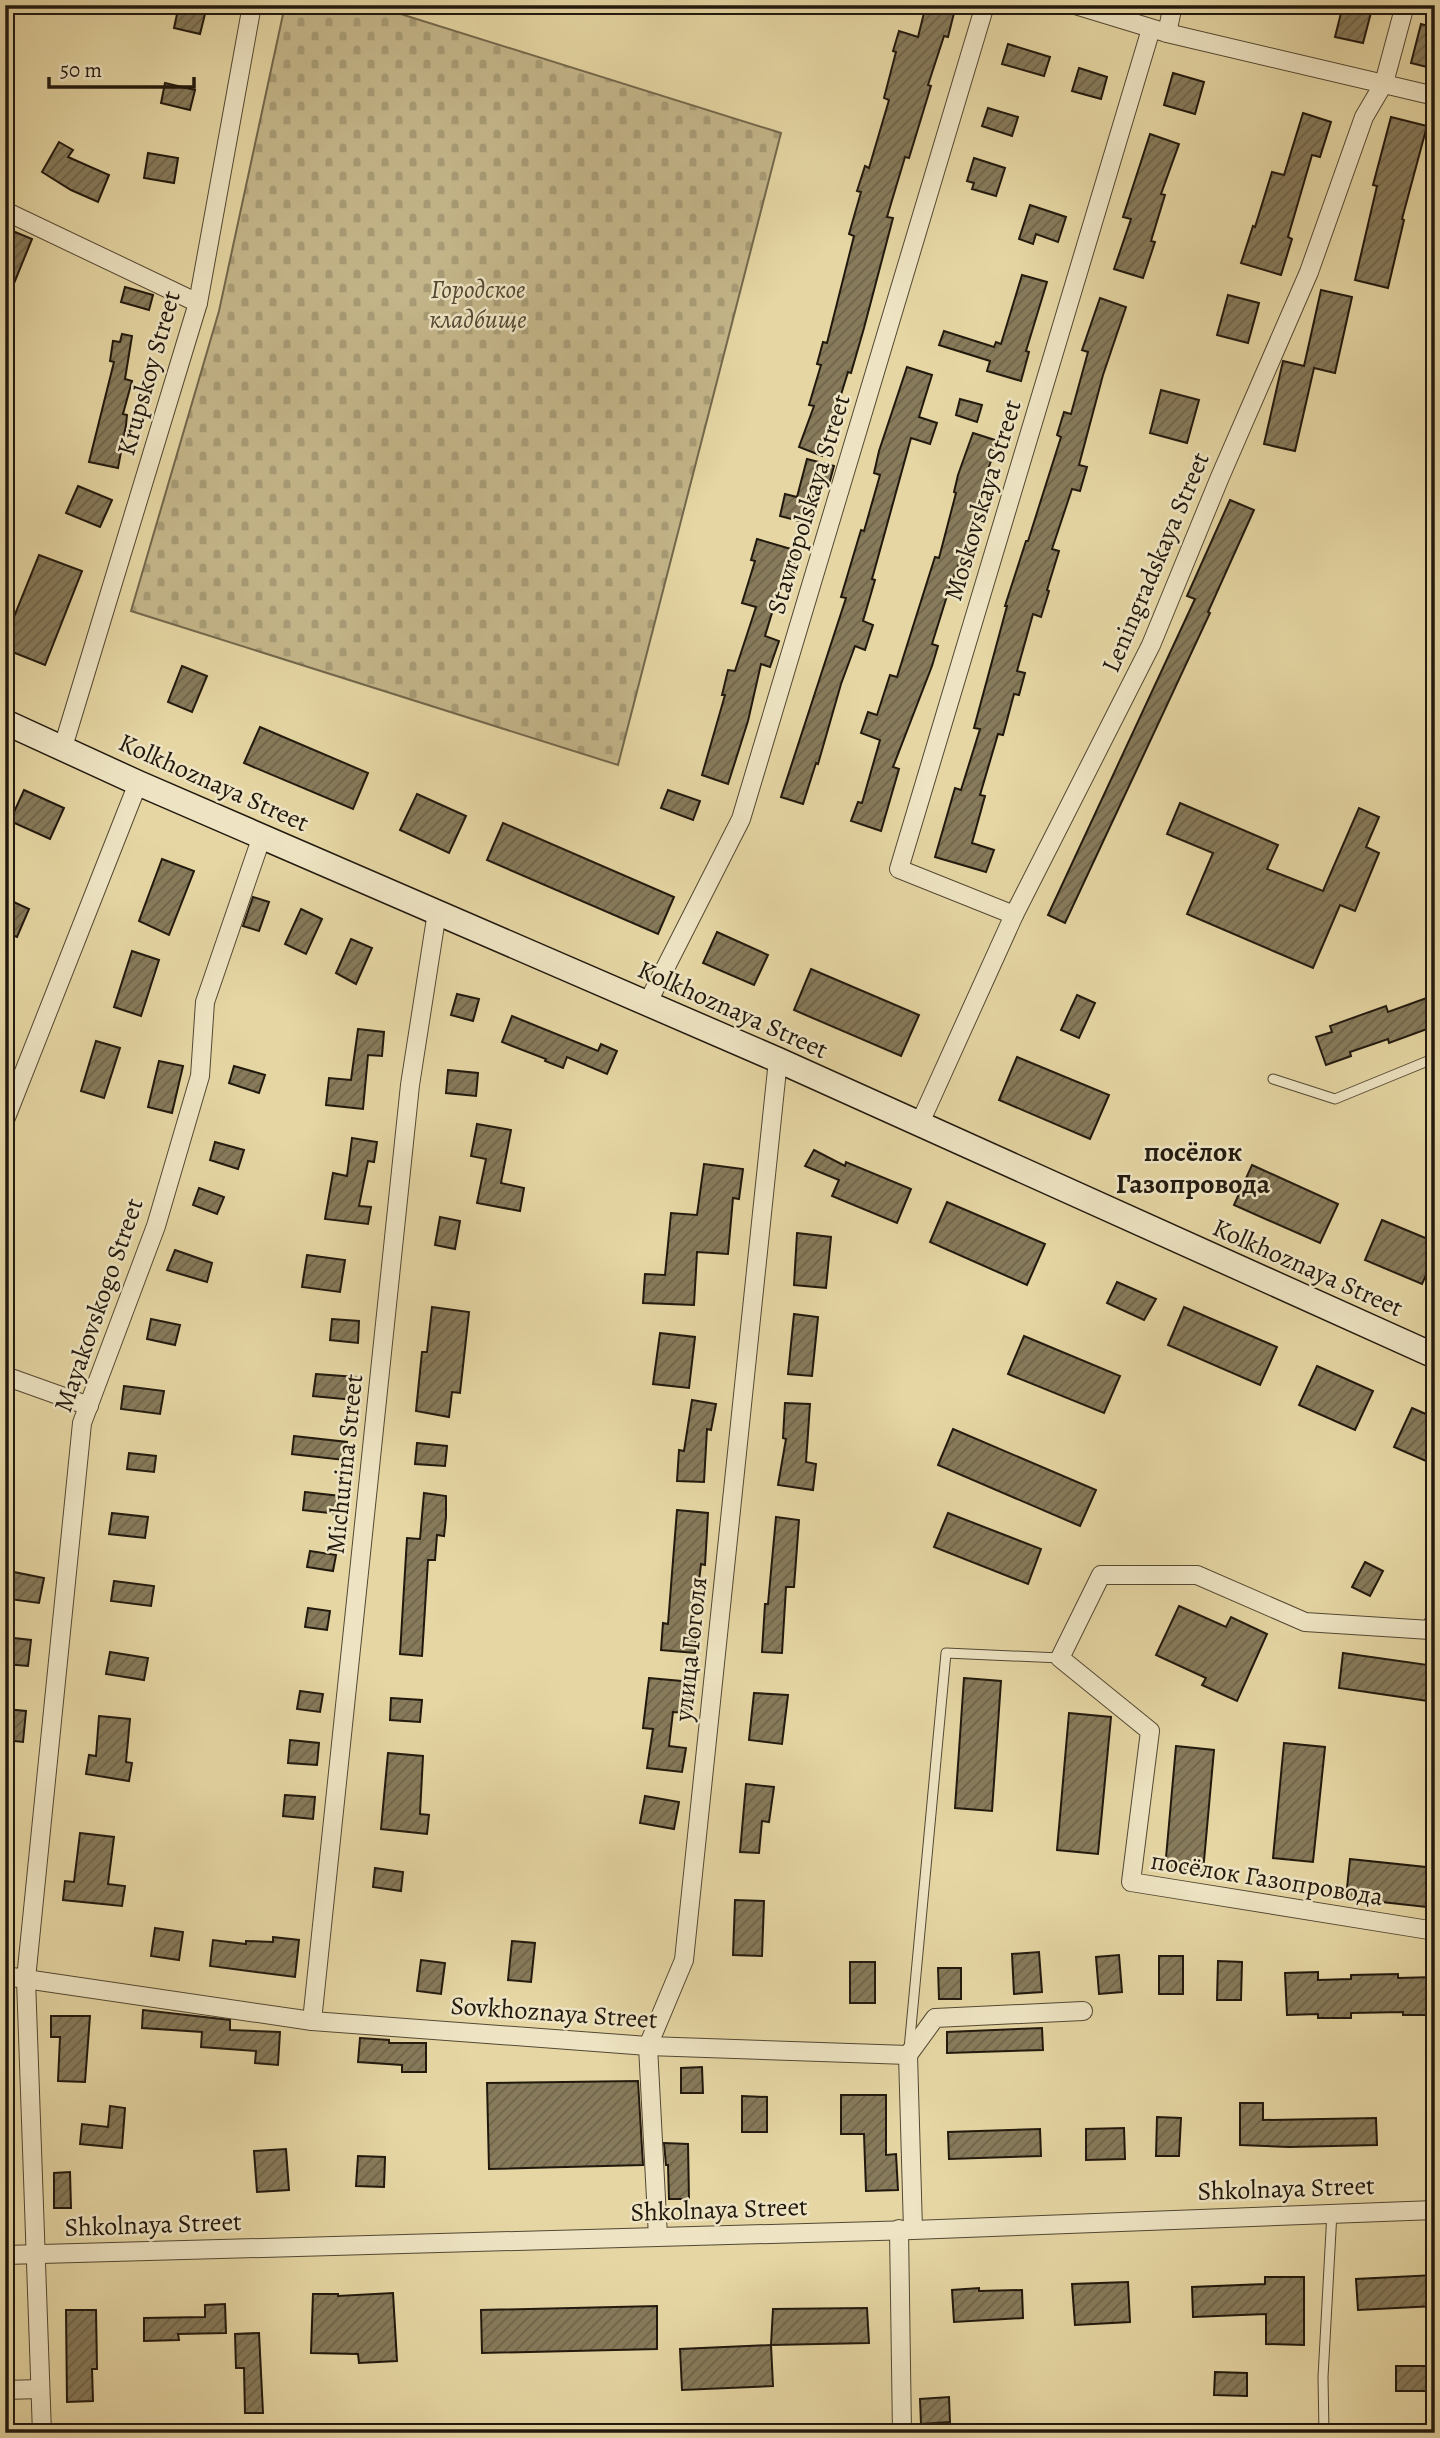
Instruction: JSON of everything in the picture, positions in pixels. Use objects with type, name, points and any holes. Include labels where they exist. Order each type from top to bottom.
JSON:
[{"type":"main road","name":"Kolkhoznaya Street","points":[[5,722],[138,783],[778,1060],[1435,1356]]},
{"type":"street","name":"Krupskoy Street","points":[[63,747],[198,303],[252,5]]},
{"type":"street","name":"Stavropolskaya Street","points":[[647,1004],[741,818],[985,5]]},
{"type":"street","points":[[1075,5],[1159,31],[1435,96]]},
{"type":"street","name":"Moskovskaya Street","points":[[1014,915],[899,869],[1159,31],[1173,5]]},
{"type":"street","name":"Leningradskaya Street","points":[[919,1125],[1014,915],[1151,645],[1309,272],[1364,117],[1384,83],[1405,5]]},
{"type":"street","points":[[5,211],[198,303]]},
{"type":"street","points":[[5,1120],[138,783]]},
{"type":"street","name":"Mayakovskogo Street","points":[[41,2433],[26,1979],[82,1423],[156,1226],[200,1076],[205,1002],[262,836]]},
{"type":"street","name":"Michurina Street","points":[[312,2021],[408,1098],[437,912]]},
{"type":"street","name":"улица Гоголя","points":[[658,2237],[648,2046],[684,1960],[778,1060]]},
{"type":"street","points":[[5,1376],[89,1406]]},
{"type":"street","points":[[1060,1658],[1101,1575],[1197,1575],[1304,1622],[1430,1630],[1435,1620]]},
{"type":"street","name":"посёлок Газопровода","points":[[1060,1658],[1150,1731],[1131,1882],[1435,1931]]},
{"type":"street","name":"Sovkhoznaya Street","points":[[5,1976],[312,2021],[648,2046],[908,2055]]},
{"type":"street","points":[[902,2433],[908,2055],[935,2018],[1083,2011]]},
{"type":"street","name":"Shkolnaya Street","points":[[5,2255],[658,2237],[1435,2210]]},
{"type":"street","points":[[5,2390],[40,2389]]},
{"type":"lane","points":[[1273,1079],[1335,1098],[1435,1058]]},
{"type":"lane","points":[[908,2055],[946,1653],[1060,1658]]},
{"type":"lane","points":[[1324,2433],[1323,2377],[1332,2212]]},
{"type":"green space","name":"Городское кладбище","points":[[285,5],[372,5],[781,133],[618,765],[131,611],[219,311]]},
{"type":"building","points":[[179,5],[206,10],[200,34],[174,28]]},
{"type":"building","points":[[926,5],[956,5],[948,37],[944,36],[928,85],[931,86],[909,158],[905,157],[887,217],[893,218],[864,328],[822,456],[799,447],[814,406],[809,405],[821,365],[817,364],[823,342],[827,343],[854,236],[849,234],[861,192],[857,191],[865,166],[869,168],[889,100],[884,98],[899,31],[918,37]]},
{"type":"building","points":[[1343,5],[1373,5],[1363,43],[1335,37]]},
{"type":"building","points":[[1421,24],[1435,28],[1435,69],[1411,63]]},
{"type":"building","points":[[1008,44],[1050,57],[1044,76],[1002,64]]},
{"type":"building","points":[[1079,68],[1107,77],[1101,99],[1072,91]]},
{"type":"building","points":[[1173,73],[1204,82],[1195,114],[1164,105]]},
{"type":"building","points":[[165,83],[195,90],[190,110],[161,103]]},
{"type":"building","points":[[988,108],[1018,117],[1012,136],[982,126]]},
{"type":"building","points":[[1303,113],[1331,122],[1320,157],[1312,155],[1288,237],[1292,239],[1281,275],[1241,263],[1272,172],[1284,175]]},
{"type":"building","points":[[1391,117],[1427,126],[1402,219],[1404,220],[1388,288],[1355,280],[1377,186],[1373,185]]},
{"type":"building","points":[[1150,134],[1179,144],[1161,194],[1165,195],[1151,241],[1155,242],[1143,278],[1114,269],[1131,219],[1123,217]]},
{"type":"building","points":[[59,142],[73,150],[68,157],[109,175],[98,202],[71,190],[42,172]]},
{"type":"building","points":[[148,153],[178,158],[174,183],[144,178]]},
{"type":"building","points":[[974,158],[1005,168],[996,196],[972,189],[974,183],[967,181]]},
{"type":"building","points":[[1030,205],[1066,217],[1058,242],[1036,234],[1033,244],[1019,239]]},
{"type":"building","points":[[15,232],[32,239],[6,303],[5,254]]},
{"type":"building","points":[[1022,275],[1047,282],[1026,351],[1029,352],[1021,381],[987,371],[990,361],[939,345],[944,331],[994,347],[996,342],[1001,344]]},
{"type":"building","points":[[125,287],[153,295],[149,310],[121,302]]},
{"type":"building","points":[[1321,290],[1352,297],[1335,373],[1314,368],[1295,451],[1264,444],[1283,361],[1304,366]]},
{"type":"building","points":[[1228,295],[1259,303],[1248,343],[1217,335]]},
{"type":"building","points":[[1100,298],[1126,307],[1103,375],[1079,465],[1087,467],[1080,491],[1072,489],[1052,549],[1059,551],[1047,590],[1049,591],[1041,617],[1033,614],[1017,671],[1025,673],[1019,695],[1014,694],[1003,735],[998,734],[980,795],[985,796],[972,843],[994,850],[986,872],[935,857],[955,788],[961,790],[980,729],[974,728],[1005,606],[1061,437],[1057,435],[1064,412],[1071,414],[1088,352],[1082,350]]},
{"type":"building","points":[[122,334],[132,336],[125,379],[132,381],[123,414],[127,415],[118,468],[89,462],[114,362],[110,361],[113,341],[120,342]]},
{"type":"building","points":[[907,367],[932,375],[919,417],[937,423],[930,444],[911,438],[863,621],[873,625],[865,650],[855,646],[803,804],[781,797],[846,598],[841,597],[880,475],[874,473],[879,451]]},
{"type":"building","points":[[1161,390],[1199,400],[1187,443],[1150,433]]},
{"type":"building","points":[[960,399],[982,405],[977,422],[956,415]]},
{"type":"building","points":[[973,433],[998,441],[984,481],[981,499],[979,498],[968,543],[951,583],[932,644],[938,646],[932,666],[893,767],[899,769],[881,831],[851,821],[858,802],[862,803],[880,740],[861,733],[868,712],[877,715],[890,675],[897,677],[935,557],[939,558],[958,475]]},
{"type":"building","points":[[807,459],[834,466],[828,488],[816,485],[807,523],[780,516],[785,494],[797,497]]},
{"type":"building","points":[[78,486],[112,500],[100,527],[66,513]]},
{"type":"building","points":[[1230,500],[1254,510],[1208,612],[1210,613],[1065,923],[1048,915],[1195,599],[1187,596]]},
{"type":"building","points":[[757,539],[801,552],[795,572],[785,570],[765,636],[779,641],[770,667],[761,664],[748,721],[728,784],[702,775],[725,695],[722,695],[728,670],[735,671],[756,607],[742,603],[755,561],[751,560]]},
{"type":"building","points":[[39,555],[82,571],[45,665],[5,649],[5,639]]},
{"type":"building","points":[[182,666],[207,676],[192,712],[168,702]]},
{"type":"building","points":[[260,727],[368,773],[353,809],[244,763]]},
{"type":"building","points":[[24,790],[64,808],[50,839],[10,821]]},
{"type":"building","points":[[668,790],[700,801],[693,820],[661,808]]},
{"type":"building","points":[[417,794],[466,816],[449,853],[400,830]]},
{"type":"building","points":[[1180,803],[1278,845],[1267,869],[1323,891],[1359,808],[1379,817],[1366,847],[1379,853],[1355,911],[1340,905],[1313,968],[1187,914],[1213,853],[1167,834]]},
{"type":"building","points":[[503,823],[674,897],[658,934],[487,860]]},
{"type":"building","points":[[162,859],[194,871],[169,935],[139,921]]},
{"type":"building","points":[[253,897],[269,902],[259,931],[243,926]]},
{"type":"building","points":[[5,898],[29,909],[17,937],[5,932]]},
{"type":"building","points":[[301,909],[322,919],[306,954],[285,944]]},
{"type":"building","points":[[717,932],[768,955],[754,985],[703,963]]},
{"type":"building","points":[[351,939],[372,948],[356,984],[336,973]]},
{"type":"building","points":[[132,951],[159,960],[141,1016],[114,1007]]},
{"type":"building","points":[[811,969],[919,1015],[901,1056],[794,1010]]},
{"type":"building","points":[[457,994],[479,999],[473,1021],[451,1015]]},
{"type":"building","points":[[1077,995],[1095,1003],[1079,1038],[1061,1030]]},
{"type":"building","points":[[1435,995],[1435,1026],[1389,1043],[1388,1039],[1350,1052],[1351,1056],[1326,1065],[1316,1037],[1332,1032],[1330,1026],[1386,1006],[1388,1012]]},
{"type":"building","points":[[512,1016],[598,1051],[601,1044],[617,1051],[607,1074],[567,1057],[563,1068],[502,1042]]},
{"type":"building","points":[[358,1029],[384,1032],[382,1056],[368,1055],[363,1109],[326,1105],[329,1078],[351,1080]]},
{"type":"building","points":[[96,1041],[120,1048],[104,1098],[81,1091]]},
{"type":"building","points":[[1017,1057],[1109,1095],[1090,1139],[999,1100]]},
{"type":"building","points":[[159,1061],[183,1066],[172,1113],[148,1107]]},
{"type":"building","points":[[234,1066],[265,1075],[259,1093],[229,1083]]},
{"type":"building","points":[[448,1070],[478,1073],[476,1096],[446,1093]]},
{"type":"building","points":[[477,1124],[511,1130],[501,1183],[524,1188],[520,1211],[477,1203],[486,1159],[471,1156]]},
{"type":"building","points":[[352,1138],[377,1142],[374,1162],[368,1161],[359,1206],[371,1207],[368,1224],[325,1219],[333,1173],[347,1176]]},
{"type":"building","points":[[215,1142],[244,1150],[238,1169],[210,1160]]},
{"type":"building","points":[[814,1150],[845,1166],[846,1162],[911,1189],[897,1223],[832,1196],[839,1180],[805,1166]]},
{"type":"building","points":[[704,1164],[743,1169],[739,1199],[733,1198],[728,1254],[697,1252],[694,1305],[643,1303],[645,1274],[665,1275],[671,1213],[697,1215]]},
{"type":"building","points":[[1252,1165],[1338,1204],[1320,1243],[1234,1205]]},
{"type":"building","points":[[199,1188],[224,1197],[217,1214],[193,1205]]},
{"type":"building","points":[[947,1202],[1045,1244],[1027,1285],[930,1242]]},
{"type":"building","points":[[440,1217],[460,1221],[455,1249],[435,1245]]},
{"type":"building","points":[[1382,1220],[1435,1242],[1435,1255],[1422,1284],[1365,1260]]},
{"type":"building","points":[[797,1233],[831,1237],[826,1288],[794,1285]]},
{"type":"building","points":[[175,1250],[212,1263],[207,1282],[167,1270]]},
{"type":"building","points":[[307,1255],[345,1260],[340,1292],[302,1287]]},
{"type":"building","points":[[1117,1282],[1156,1299],[1144,1320],[1107,1303]]},
{"type":"building","points":[[432,1307],[469,1312],[460,1393],[452,1392],[449,1417],[416,1411],[422,1352],[427,1352]]},
{"type":"building","points":[[1184,1307],[1277,1347],[1260,1385],[1168,1345]]},
{"type":"building","points":[[794,1314],[818,1317],[812,1376],[788,1374]]},
{"type":"building","points":[[151,1319],[180,1325],[175,1345],[147,1339]]},
{"type":"building","points":[[332,1319],[359,1321],[358,1343],[330,1340]]},
{"type":"building","points":[[660,1333],[695,1337],[689,1388],[653,1384]]},
{"type":"building","points":[[1024,1336],[1120,1376],[1104,1413],[1008,1374]]},
{"type":"building","points":[[1317,1366],[1373,1391],[1355,1430],[1299,1405]]},
{"type":"building","points":[[316,1374],[356,1377],[354,1400],[313,1396]]},
{"type":"building","points":[[124,1386],[164,1391],[160,1414],[121,1409]]},
{"type":"building","points":[[692,1400],[716,1404],[711,1430],[707,1429],[704,1482],[677,1481],[679,1450],[684,1451]]},
{"type":"building","points":[[785,1403],[810,1404],[806,1462],[816,1464],[813,1490],[778,1485],[786,1439],[783,1438]]},
{"type":"building","points":[[1412,1408],[1435,1418],[1435,1465],[1394,1447]]},
{"type":"building","points":[[953,1429],[1096,1490],[1080,1526],[938,1465]]},
{"type":"building","points":[[294,1436],[347,1442],[344,1460],[292,1454]]},
{"type":"building","points":[[417,1443],[447,1446],[445,1466],[415,1464]]},
{"type":"building","points":[[129,1453],[156,1456],[154,1472],[127,1469]]},
{"type":"building","points":[[305,1492],[340,1496],[338,1514],[303,1510]]},
{"type":"building","points":[[424,1493],[446,1496],[446,1517],[444,1536],[437,1535],[435,1560],[428,1560],[422,1656],[400,1654],[407,1538],[420,1539]]},
{"type":"building","points":[[677,1510],[708,1513],[705,1565],[701,1564],[694,1626],[697,1626],[695,1653],[661,1650],[663,1623],[668,1624]]},
{"type":"building","points":[[112,1513],[148,1517],[145,1538],[109,1534]]},
{"type":"building","points":[[948,1513],[1041,1549],[1028,1584],[934,1547]]},
{"type":"building","points":[[776,1517],[799,1520],[794,1587],[786,1587],[782,1653],[762,1652]]},
{"type":"building","points":[[310,1551],[336,1555],[333,1571],[307,1567]]},
{"type":"building","points":[[1365,1562],[1383,1571],[1370,1596],[1352,1587]]},
{"type":"building","points":[[14,1572],[44,1578],[39,1603],[9,1599]]},
{"type":"building","points":[[114,1581],[154,1586],[151,1606],[111,1601]]},
{"type":"building","points":[[1179,1606],[1226,1627],[1231,1617],[1267,1634],[1237,1701],[1202,1685],[1206,1678],[1156,1655]]},
{"type":"building","points":[[308,1608],[330,1611],[327,1630],[305,1627]]},
{"type":"building","points":[[5,1637],[31,1640],[28,1666],[5,1664]]},
{"type":"building","points":[[110,1652],[148,1658],[144,1680],[106,1674]]},
{"type":"building","points":[[1343,1653],[1435,1666],[1435,1702],[1339,1688]]},
{"type":"building","points":[[649,1678],[692,1682],[689,1713],[673,1712],[669,1746],[686,1748],[682,1772],[647,1768],[653,1729],[643,1728]]},
{"type":"building","points":[[964,1678],[1001,1681],[992,1811],[955,1808]]},
{"type":"building","points":[[300,1691],[323,1694],[320,1712],[297,1709]]},
{"type":"building","points":[[754,1693],[788,1695],[782,1744],[749,1740]]},
{"type":"building","points":[[391,1698],[422,1700],[420,1722],[390,1720]]},
{"type":"building","points":[[5,1709],[26,1711],[23,1742],[5,1740]]},
{"type":"building","points":[[1069,1713],[1111,1717],[1098,1854],[1057,1850]]},
{"type":"building","points":[[99,1716],[130,1719],[126,1762],[132,1763],[129,1781],[86,1774],[89,1755],[96,1756]]},
{"type":"building","points":[[290,1740],[319,1743],[317,1765],[288,1763]]},
{"type":"building","points":[[1284,1743],[1325,1747],[1313,1862],[1273,1858]]},
{"type":"building","points":[[1176,1746],[1214,1750],[1203,1872],[1165,1869]]},
{"type":"building","points":[[388,1753],[423,1756],[420,1814],[429,1815],[427,1834],[381,1829]]},
{"type":"building","points":[[746,1784],[774,1787],[769,1822],[762,1821],[759,1853],[740,1852]]},
{"type":"building","points":[[285,1795],[315,1797],[313,1819],[283,1816]]},
{"type":"building","points":[[645,1796],[679,1802],[674,1829],[640,1823]]},
{"type":"building","points":[[80,1833],[114,1837],[108,1884],[125,1886],[122,1906],[63,1900],[65,1881],[74,1882]]},
{"type":"building","points":[[1350,1859],[1435,1868],[1435,1908],[1346,1898]]},
{"type":"building","points":[[375,1868],[403,1872],[401,1891],[373,1887]]},
{"type":"building","points":[[735,1900],[764,1901],[762,1956],[733,1955]]},
{"type":"building","points":[[155,1928],[183,1932],[179,1960],[151,1956]]},
{"type":"building","points":[[273,1937],[299,1940],[295,1977],[210,1966],[213,1940],[246,1944],[246,1941],[273,1942]]},
{"type":"building","points":[[512,1941],[535,1943],[531,1982],[508,1980]]},
{"type":"building","points":[[1039,1952],[1042,1992],[1014,1994],[1012,1954]]},
{"type":"building","points":[[1119,1955],[1122,1992],[1099,1994],[1096,1957]]},
{"type":"building","points":[[1159,1956],[1183,1956],[1183,1994],[1159,1994]]},
{"type":"building","points":[[421,1960],[445,1963],[441,1994],[417,1991]]},
{"type":"building","points":[[1218,1961],[1242,1962],[1241,2000],[1217,2000]]},
{"type":"building","points":[[850,1962],[875,1962],[875,2003],[850,2003]]},
{"type":"building","points":[[938,1968],[961,1968],[961,1999],[939,1999]]},
{"type":"building","points":[[1318,1972],[1318,1980],[1351,1979],[1351,1975],[1398,1974],[1398,1978],[1435,1977],[1435,2015],[1403,2015],[1403,2012],[1351,2013],[1351,2018],[1318,2018],[1318,2014],[1287,2015],[1285,1973]]},
{"type":"building","points":[[143,2010],[230,2020],[230,2030],[280,2032],[278,2065],[255,2063],[256,2051],[201,2047],[202,2032],[142,2028]]},
{"type":"building","points":[[51,2016],[90,2016],[85,2082],[58,2081],[60,2037],[51,2037]]},
{"type":"building","points":[[1042,2028],[1043,2050],[947,2053],[947,2032]]},
{"type":"building","points":[[360,2038],[389,2040],[389,2043],[426,2043],[426,2072],[402,2072],[402,2065],[358,2062]]},
{"type":"building","points":[[702,2067],[703,2093],[681,2093],[681,2068]]},
{"type":"building","points":[[638,2081],[643,2165],[489,2169],[487,2083]]},
{"type":"building","points":[[841,2095],[886,2095],[886,2155],[896,2154],[898,2190],[866,2191],[864,2134],[841,2134]]},
{"type":"building","points":[[742,2096],[767,2097],[767,2132],[742,2132]]},
{"type":"building","points":[[1240,2103],[1263,2103],[1263,2120],[1376,2118],[1377,2145],[1240,2145]]},
{"type":"building","points":[[110,2106],[125,2108],[122,2148],[80,2144],[82,2124],[108,2127]]},
{"type":"building","points":[[1157,2117],[1181,2118],[1179,2156],[1156,2156]]},
{"type":"building","points":[[1124,2128],[1125,2159],[1086,2160],[1086,2129]]},
{"type":"building","points":[[1040,2129],[1041,2156],[949,2159],[948,2132]]},
{"type":"building","points":[[664,2143],[688,2144],[689,2199],[669,2199]]},
{"type":"building","points":[[286,2149],[289,2190],[257,2192],[254,2151]]},
{"type":"building","points":[[358,2156],[385,2157],[384,2187],[356,2186]]},
{"type":"building","points":[[70,2172],[71,2208],[54,2208],[54,2173]]},
{"type":"building","points":[[1435,2275],[1435,2306],[1358,2310],[1356,2279]]},
{"type":"building","points":[[1265,2277],[1304,2277],[1304,2345],[1266,2344],[1266,2314],[1193,2317],[1192,2287],[1265,2284]]},
{"type":"building","points":[[1128,2282],[1130,2322],[1075,2325],[1072,2284]]},
{"type":"building","points":[[979,2288],[979,2291],[1022,2290],[1023,2318],[954,2322],[952,2290]]},
{"type":"building","points":[[393,2293],[397,2361],[359,2363],[358,2354],[311,2353],[313,2294],[338,2296]]},
{"type":"building","points":[[225,2304],[226,2333],[178,2334],[179,2340],[144,2341],[144,2318],[205,2317],[205,2305]]},
{"type":"building","points":[[657,2306],[657,2349],[482,2353],[481,2310]]},
{"type":"building","points":[[867,2308],[869,2343],[771,2345],[773,2309]]},
{"type":"building","points":[[66,2310],[96,2310],[97,2369],[92,2369],[93,2401],[67,2402]]},
{"type":"building","points":[[259,2333],[263,2413],[245,2413],[244,2368],[236,2368],[235,2334]]},
{"type":"building","points":[[771,2345],[773,2386],[682,2390],[680,2349]]},
{"type":"building","points":[[1396,2366],[1426,2366],[1426,2391],[1396,2391]]},
{"type":"building","points":[[1215,2372],[1247,2373],[1247,2396],[1214,2395]]},
{"type":"building","points":[[949,2397],[950,2422],[921,2424],[920,2399]]},
{"type":"district","name":"посёлок Газопровода","points":[[1193,1167]]}]
